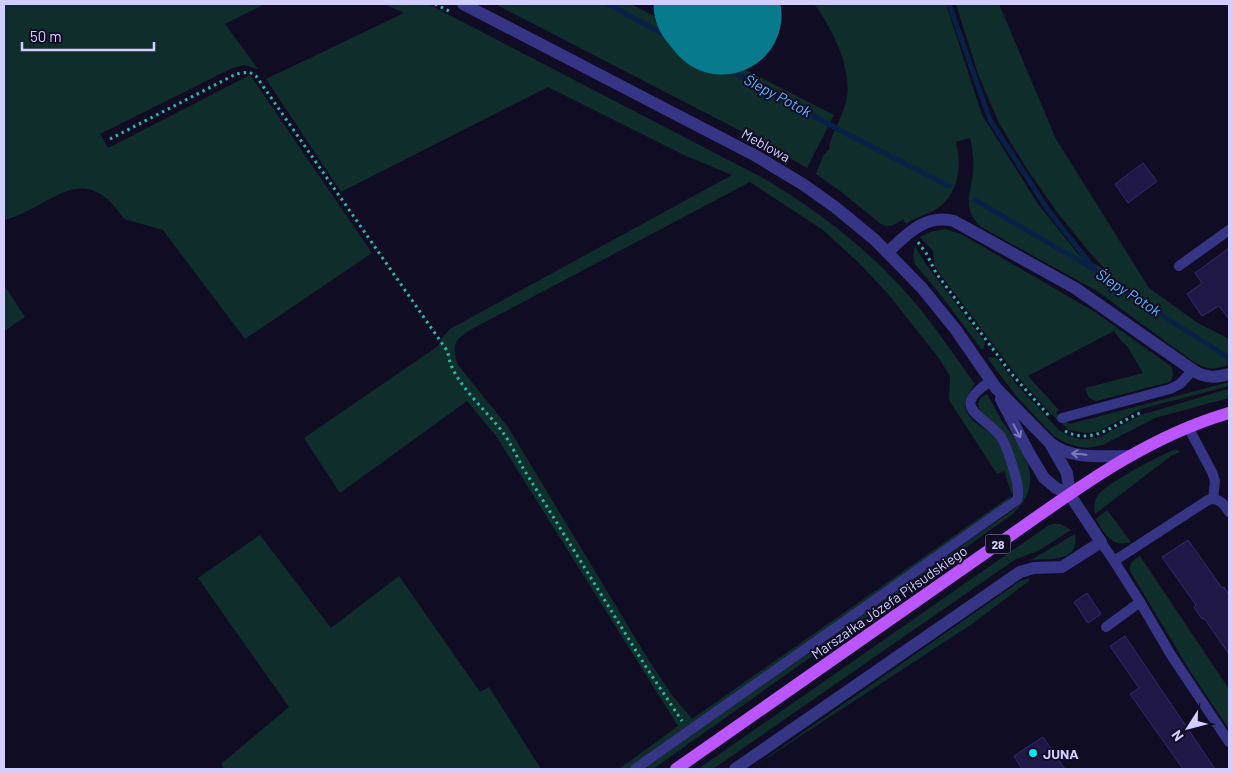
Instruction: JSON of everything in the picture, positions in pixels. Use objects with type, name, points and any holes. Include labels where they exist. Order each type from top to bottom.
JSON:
[{"type":"main road","name":"Marszałka Józefa Piłsudskiego","points":[[676,769],[1128,456],[1162,438],[1229,413]]},
{"type":"street","name":"Meblowa","points":[[463,4],[770,164],[836,207],[860,226],[888,252],[933,301],[956,330],[993,384],[1036,467],[1051,484],[1070,495]]},
{"type":"street","points":[[888,252],[914,229],[924,223],[939,219],[954,221],[1082,293],[1193,370],[1204,376],[1212,377],[1229,374]]},
{"type":"street","name":"Meblowa","points":[[993,384],[1056,448],[1077,455],[1128,456]]},
{"type":"street","name":"Meblowa","points":[[1050,444],[1067,473],[1070,495]]},
{"type":"street","points":[[735,769],[1020,572],[1034,568],[1062,567],[1101,542],[1070,495]]},
{"type":"lane","points":[[1179,266],[1229,230]]},
{"type":"lane","points":[[1059,422],[1174,388],[1193,370]]},
{"type":"lane","points":[[635,769],[1017,500],[1019,492],[1017,480],[1005,445],[998,434],[975,414],[971,406],[972,399],[976,393],[993,384]]},
{"type":"lane","points":[[1188,428],[1212,472],[1215,481],[1214,499]]},
{"type":"lane","points":[[1114,562],[1206,501],[1214,499],[1222,502],[1228,508]]},
{"type":"lane","points":[[1101,542],[1140,602],[1171,655],[1229,742]]},
{"type":"lane","points":[[1106,627],[1140,602]]},
{"type":"path","points":[[435,4],[452,13]]},
{"type":"path","points":[[110,139],[236,74],[249,72],[256,76],[448,352],[449,361],[460,381],[504,434],[646,667],[689,732]]},
{"type":"path","points":[[917,241],[936,272],[1004,364],[1072,434],[1094,436],[1148,410]]},
{"type":"green space","points":[[4,4],[265,4],[225,24],[258,69],[244,65],[232,68],[100,134],[108,148],[250,75],[372,253],[245,339],[163,230],[124,219],[109,200],[94,191],[80,188],[66,191],[21,214],[4,220]]},
{"type":"green space","points":[[385,4],[428,4],[765,179],[830,223],[890,275],[931,323],[974,383],[976,382],[966,400],[965,407],[972,420],[996,438],[1010,468],[1014,488],[1012,495],[1004,471],[997,474],[949,400],[950,376],[938,357],[888,294],[859,263],[823,230],[750,182],[461,336],[455,348],[458,365],[508,427],[648,659],[672,695],[692,719],[1011,495],[1007,502],[628,769],[619,769],[678,726],[496,436],[467,401],[340,493],[304,438],[438,346],[450,329],[732,175],[686,156],[548,87],[341,192],[266,79],[404,13]]},
{"type":"green space","points":[[495,4],[631,4],[674,26],[685,39],[834,115],[807,168],[760,141]]},
{"type":"green space","points":[[814,4],[946,4],[982,115],[1038,204],[1079,255],[1107,271],[1057,212],[1025,166],[999,123],[978,74],[956,4],[999,4],[1056,139],[1149,288],[1198,323],[1229,339],[1229,365],[1212,368],[1195,363],[1097,291],[981,227],[971,214],[969,208],[973,174],[973,151],[970,138],[956,142],[959,161],[957,180],[949,197],[935,210],[906,224],[903,219],[892,225],[881,224],[816,174],[823,156],[830,148],[831,140],[846,102],[848,90],[847,77],[840,50],[828,25]]},
{"type":"green space","points":[[945,229],[961,234],[1095,312],[1172,367],[1173,376],[1170,382],[1096,401],[1091,399],[1085,388],[1143,373],[1127,346],[1114,331],[1028,376],[1059,410],[1056,412],[1061,419],[1070,424],[1229,382],[1229,386],[1141,409],[1097,432],[1085,433],[1069,430],[1051,414],[1017,376],[935,267],[933,251],[920,237],[930,232]]},
{"type":"green space","points":[[915,246],[925,263],[985,342],[982,350],[915,264],[913,255]]},
{"type":"green space","points":[[4,285],[25,317],[4,331]]},
{"type":"green space","points":[[990,357],[997,358],[1016,384],[1059,430],[1078,438],[1100,437],[1141,415],[1224,390],[1229,389],[1229,398],[1155,418],[1103,445],[1087,448],[1079,447],[1066,443],[1054,436],[1017,397],[988,359]]},
{"type":"green space","points":[[987,394],[1024,454],[1030,472],[1027,495],[1013,514],[653,769],[643,769],[1017,507],[1022,500],[1020,477],[978,404]]},
{"type":"green space","points":[[1176,449],[1180,452],[1171,456],[1095,514],[1094,506],[1096,500],[1103,490],[1134,470]]},
{"type":"green space","points":[[1107,510],[1131,542],[1119,543],[1114,541],[1102,530],[1096,519]]},
{"type":"green space","points":[[1061,524],[1071,530],[1038,551],[1016,559],[713,769],[698,769],[1049,525]]},
{"type":"green space","points":[[1075,534],[1076,543],[1073,550],[1068,554],[1054,559],[1031,560]]},
{"type":"green space","points":[[260,535],[331,628],[399,576],[480,692],[489,687],[541,769],[224,769],[221,764],[289,707],[198,578]]},
{"type":"green space","points":[[1140,556],[1229,689],[1229,729],[1190,671],[1130,571],[1132,562]]},
{"type":"green space","points":[[1029,578],[1029,581],[972,624],[750,769],[1020,581]]},
{"type":"building","points":[[1143,163],[1157,181],[1128,203],[1115,184]]},
{"type":"building","points":[[1229,248],[1229,319],[1219,306],[1202,316],[1187,294],[1202,283],[1195,273]]},
{"type":"building","points":[[1188,540],[1229,595],[1229,654],[1204,618],[1202,619],[1194,607],[1196,605],[1162,557]]},
{"type":"building","points":[[1087,593],[1101,614],[1088,623],[1074,602]]},
{"type":"building","points":[[1125,636],[1215,769],[1183,769],[1130,694],[1139,688],[1110,646]]},
{"type":"building","points":[[1043,737],[1065,769],[1022,769],[1014,756]]},
{"type":"waterway","name":"Ślepy Potok","points":[[608,4],[845,133],[949,186]]},
{"type":"waterway","points":[[949,4],[990,120],[1048,210],[1095,270]]},
{"type":"waterway","name":"Ślepy Potok","points":[[975,200],[1095,270],[1229,358]]},
{"type":"runway","points":[[713,4],[722,15]]},
{"type":"place","name":"JUNA","points":[[1033,753]]}]
